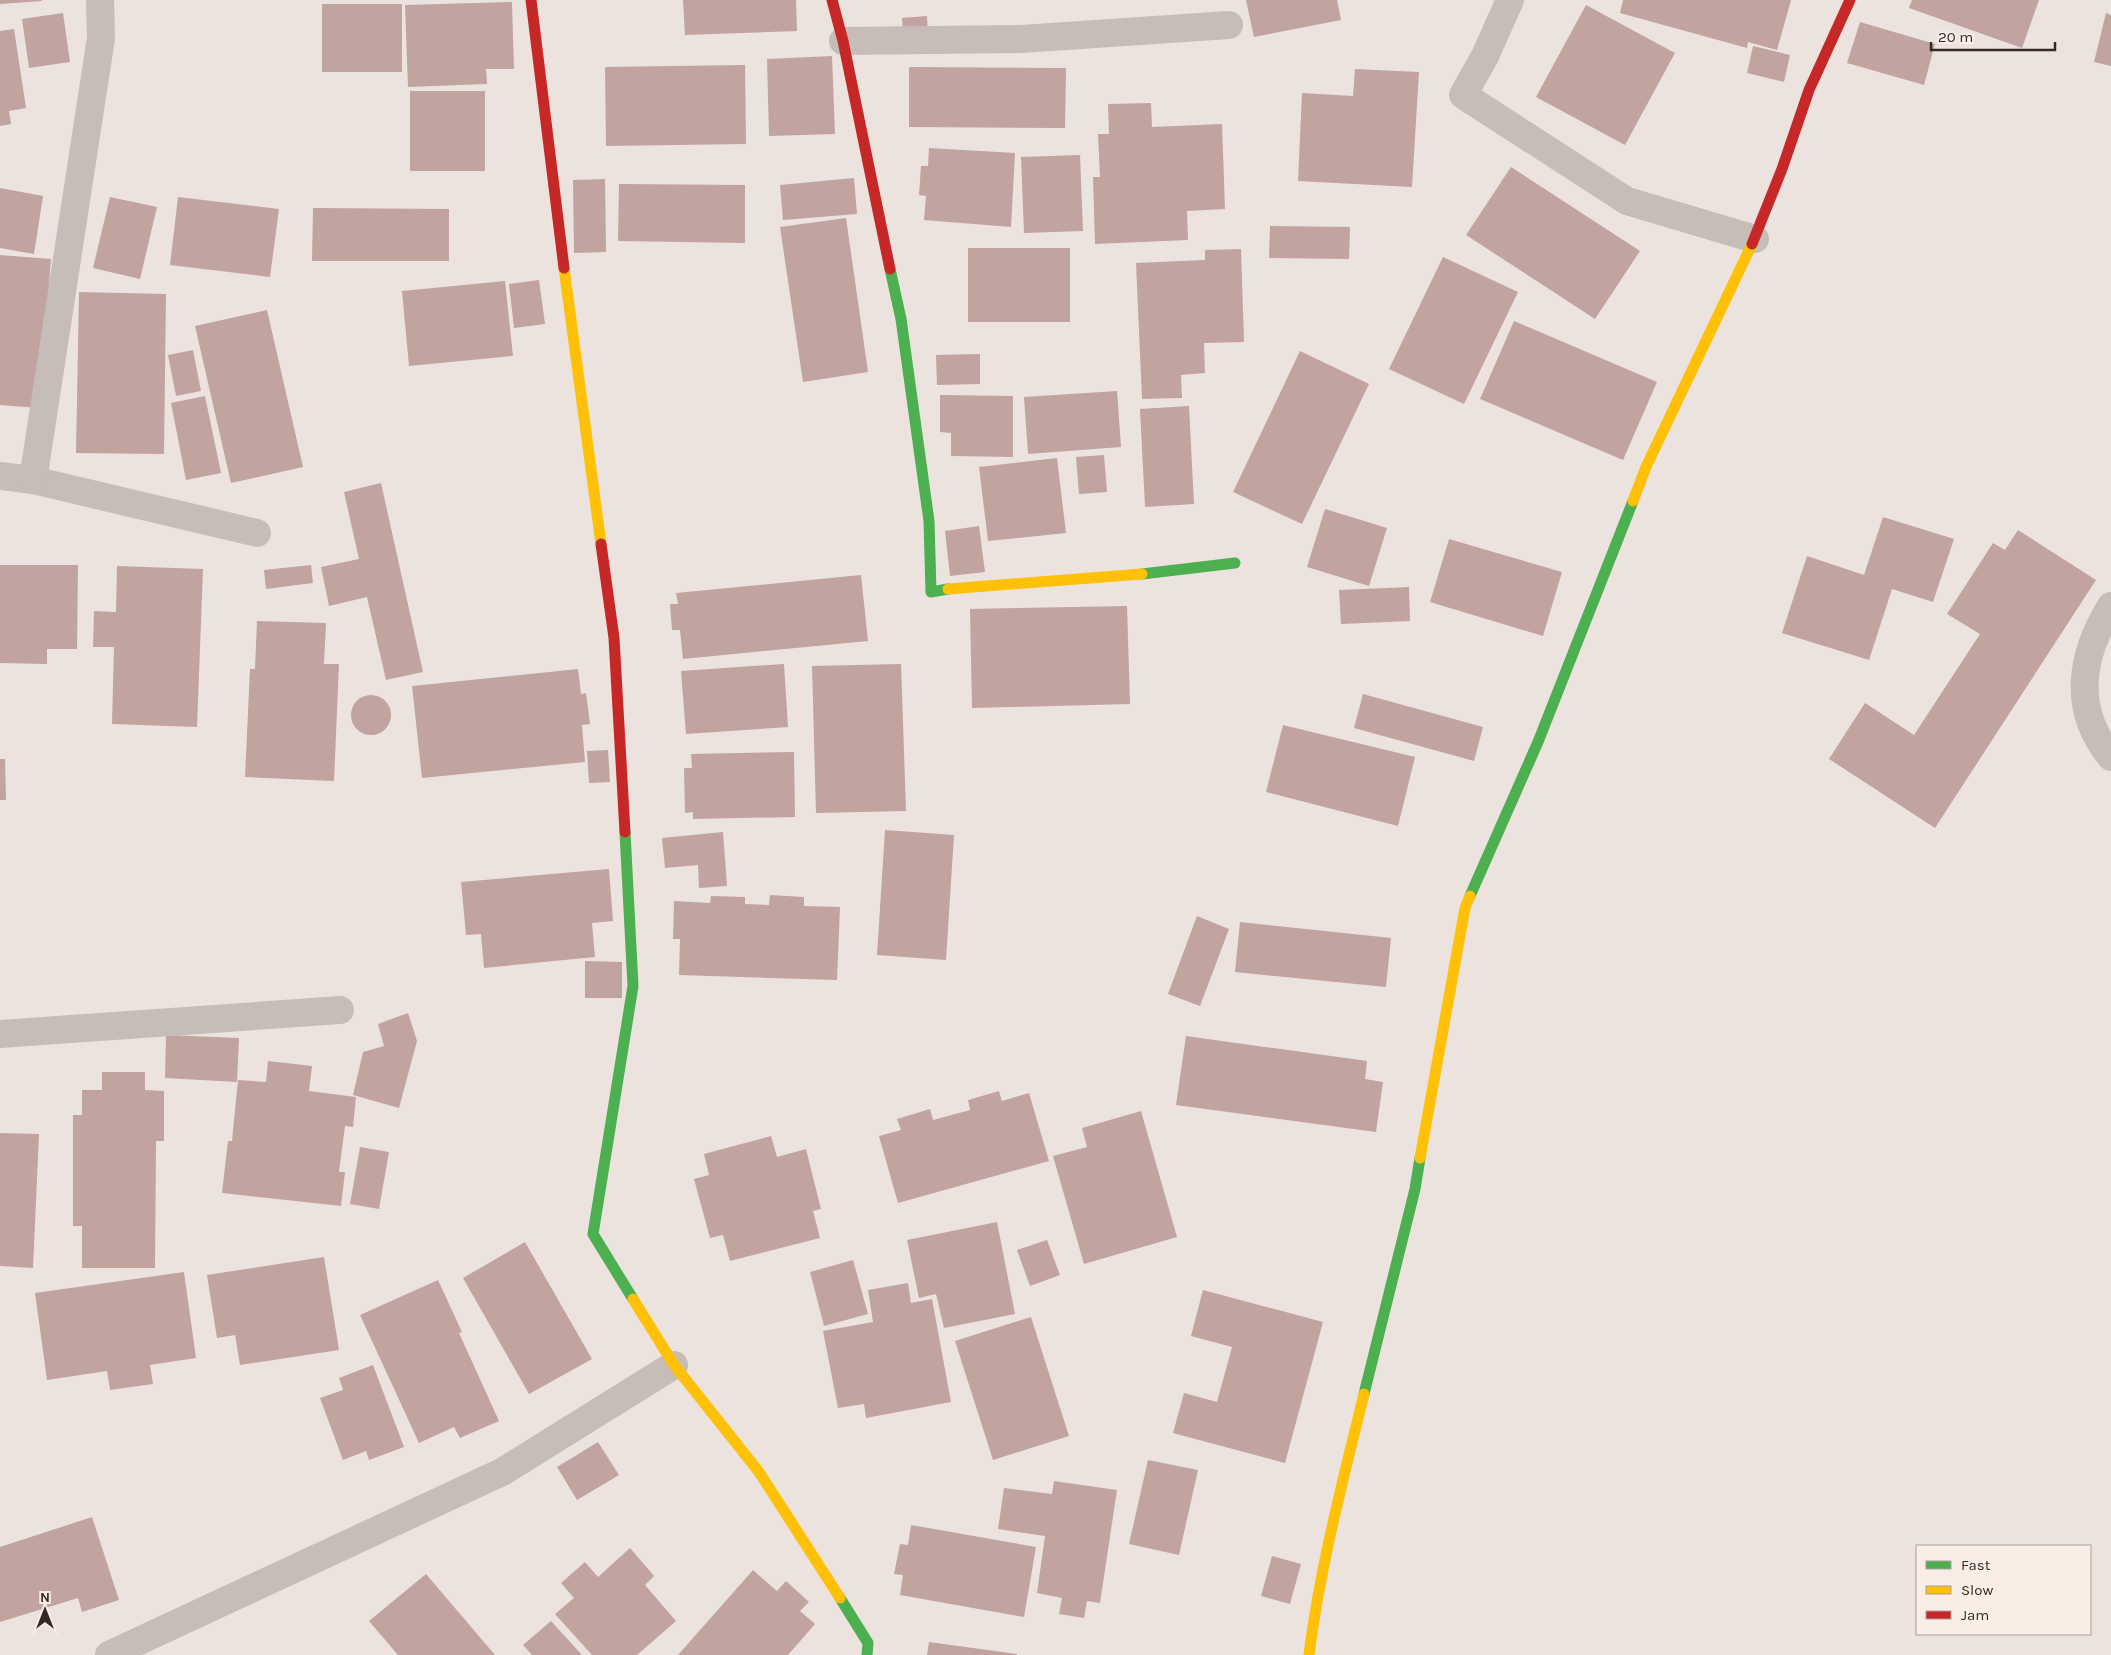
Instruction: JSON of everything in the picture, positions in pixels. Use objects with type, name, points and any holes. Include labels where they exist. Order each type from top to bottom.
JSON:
[{"type":"street","points":[[33,480],[99,48],[100,0]]},
{"type":"street","points":[[531,0],[571,323],[614,638],[633,986],[593,1234],[674,1365],[759,1472],[863,1651]]},
{"type":"street","points":[[832,0],[843,42],[901,319],[929,521],[931,592],[955,588],[1146,574],[1236,563]]},
{"type":"street","points":[[1510,0],[1485,56],[1463,95],[1627,201],[1755,239]]},
{"type":"street","points":[[1309,1655],[1315,1606],[1337,1503],[1415,1189],[1465,908],[1538,742],[1646,467],[1755,239],[1809,90],[1850,0]]},
{"type":"street","points":[[843,42],[1021,39],[1229,25]]},
{"type":"street","points":[[0,476],[33,480],[257,533]]},
{"type":"street","points":[[2111,606],[2097,628],[2086,661],[2084,703],[2097,741],[2111,757]]},
{"type":"street","points":[[0,1034],[340,1010]]},
{"type":"street","points":[[109,1655],[502,1472],[674,1365]]},
{"type":"building","points":[[0,0],[42,0],[42,1],[0,4]]},
{"type":"building","points":[[683,0],[796,0],[797,31],[685,35]]},
{"type":"building","points":[[1246,0],[1337,0],[1341,20],[1254,37]]},
{"type":"building","points":[[1623,0],[1791,0],[1777,50],[1748,42],[1747,48],[1620,13]]},
{"type":"building","points":[[1912,0],[2039,0],[2022,48],[1909,8]]},
{"type":"building","points":[[512,2],[514,69],[486,69],[487,84],[408,87],[405,5]]},
{"type":"building","points":[[322,4],[402,4],[402,72],[322,72]]},
{"type":"building","points":[[1586,5],[1675,53],[1625,145],[1536,97]]},
{"type":"building","points":[[63,13],[70,62],[29,68],[22,19]]},
{"type":"building","points":[[2106,13],[2111,15],[2111,66],[2094,62]]},
{"type":"building","points":[[927,16],[928,34],[903,35],[902,18]]},
{"type":"building","points":[[1860,22],[1935,44],[1924,85],[1847,63]]},
{"type":"building","points":[[14,29],[26,108],[9,111],[11,124],[0,126],[0,31]]},
{"type":"building","points":[[1753,46],[1790,55],[1784,82],[1747,73]]},
{"type":"building","points":[[832,56],[835,134],[769,136],[767,59]]},
{"type":"building","points":[[745,65],[746,144],[606,146],[605,67]]},
{"type":"building","points":[[909,67],[1066,68],[1065,128],[909,127]]},
{"type":"building","points":[[1355,69],[1419,72],[1412,187],[1298,181],[1302,93],[1353,96]]},
{"type":"building","points":[[410,91],[485,91],[485,171],[410,171]]},
{"type":"building","points":[[1151,103],[1152,127],[1222,124],[1225,209],[1187,211],[1188,240],[1095,244],[1093,177],[1100,177],[1098,134],[1109,134],[1108,104]]},
{"type":"building","points":[[929,148],[1015,153],[1011,227],[924,220],[926,196],[919,195],[921,166],[928,166]]},
{"type":"building","points":[[1080,155],[1083,231],[1024,233],[1021,157]]},
{"type":"building","points":[[1511,167],[1640,251],[1595,319],[1466,235]]},
{"type":"building","points":[[854,178],[857,214],[783,220],[780,185]]},
{"type":"building","points":[[605,179],[606,252],[574,253],[573,180]]},
{"type":"building","points":[[619,184],[745,185],[745,243],[618,241]]},
{"type":"building","points":[[0,188],[43,196],[34,254],[0,248]]},
{"type":"building","points":[[110,197],[157,207],[140,279],[93,268]]},
{"type":"building","points":[[178,197],[279,209],[270,277],[170,265]]},
{"type":"building","points":[[313,208],[449,209],[449,261],[312,261]]},
{"type":"building","points":[[846,218],[868,372],[803,382],[780,227]]},
{"type":"building","points":[[1270,226],[1350,227],[1349,259],[1269,258]]},
{"type":"building","points":[[968,248],[1070,248],[1070,322],[968,322]]},
{"type":"building","points":[[1241,249],[1244,342],[1204,343],[1205,373],[1181,375],[1182,398],[1142,399],[1136,263],[1205,260],[1205,250]]},
{"type":"building","points":[[0,255],[51,259],[39,408],[0,405]]},
{"type":"building","points":[[1443,257],[1518,292],[1464,404],[1389,369]]},
{"type":"building","points":[[539,280],[545,324],[514,328],[509,284]]},
{"type":"building","points":[[505,281],[513,356],[409,366],[402,291]]},
{"type":"building","points":[[79,292],[166,294],[164,454],[76,453]]},
{"type":"building","points":[[267,310],[303,467],[231,483],[195,326]]},
{"type":"building","points":[[1514,321],[1657,382],[1623,460],[1480,399]]},
{"type":"building","points":[[193,350],[201,391],[176,396],[168,355]]},
{"type":"building","points":[[1300,351],[1369,384],[1302,524],[1233,492]]},
{"type":"building","points":[[980,354],[980,384],[937,385],[936,355]]},
{"type":"building","points":[[1117,391],[1121,447],[1028,454],[1024,397]]},
{"type":"building","points":[[940,395],[1013,396],[1013,457],[951,456],[951,433],[940,432]]},
{"type":"building","points":[[205,396],[221,473],[186,480],[171,403]]},
{"type":"building","points":[[1189,406],[1194,504],[1145,507],[1140,409]]},
{"type":"building","points":[[1104,455],[1107,492],[1079,494],[1076,457]]},
{"type":"building","points":[[1057,458],[1066,533],[988,541],[979,467]]},
{"type":"building","points":[[381,483],[423,672],[386,680],[367,597],[329,606],[321,567],[359,559],[344,492]]},
{"type":"building","points":[[1325,509],[1387,528],[1369,586],[1307,567]]},
{"type":"building","points":[[1883,517],[1954,539],[1933,602],[1892,589],[1869,660],[1782,633],[1807,556],[1864,575]]},
{"type":"building","points":[[979,526],[985,572],[950,576],[945,531]]},
{"type":"building","points":[[2018,530],[2096,580],[1935,828],[1829,759],[1865,703],[1914,735],[1980,634],[1947,614],[1993,543],[2005,550]]},
{"type":"building","points":[[1449,539],[1562,572],[1543,636],[1430,602]]},
{"type":"building","points":[[0,565],[78,565],[77,649],[47,649],[47,664],[0,663]]},
{"type":"building","points":[[311,565],[313,583],[266,589],[264,570]]},
{"type":"building","points":[[117,566],[203,569],[197,727],[112,724],[114,647],[93,647],[94,611],[116,612]]},
{"type":"building","points":[[861,575],[868,641],[683,659],[680,630],[672,630],[670,604],[678,604],[676,593]]},
{"type":"building","points":[[1409,587],[1410,621],[1341,624],[1339,590]]},
{"type":"building","points":[[1127,606],[1130,704],[972,708],[970,609]]},
{"type":"building","points":[[257,621],[326,623],[324,664],[339,664],[334,781],[245,777],[250,669],[255,669]]},
{"type":"building","points":[[784,664],[788,727],[686,734],[681,671]]},
{"type":"building","points":[[901,664],[906,811],[816,813],[812,666]]},
{"type":"building","points":[[578,669],[581,694],[586,693],[590,724],[582,725],[585,762],[422,778],[412,686]]},
{"type":"building","points":[[1363,694],[1483,727],[1474,761],[1354,728]]},
{"type":"building","points":[[375,695],[382,698],[388,704],[391,715],[390,723],[382,732],[375,735],[367,735],[360,732],[352,723],[351,711],[354,704],[363,696]]},
{"type":"building","points":[[1283,725],[1415,757],[1398,826],[1266,792]]},
{"type":"building","points":[[608,750],[610,782],[589,783],[587,751]]},
{"type":"building","points":[[794,752],[795,817],[693,819],[693,812],[685,813],[684,768],[692,768],[691,754]]},
{"type":"building","points":[[0,759],[5,759],[6,800],[0,800]]},
{"type":"building","points":[[885,830],[954,835],[946,960],[877,955]]},
{"type":"building","points":[[723,832],[727,886],[699,888],[698,865],[665,868],[662,838]]},
{"type":"building","points":[[609,869],[613,921],[592,923],[595,957],[484,968],[481,934],[466,935],[461,882]]},
{"type":"building","points":[[770,895],[804,897],[804,906],[840,907],[837,980],[679,975],[680,939],[673,939],[674,901],[710,903],[711,896],[745,897],[745,904],[769,905]]},
{"type":"building","points":[[1197,916],[1229,929],[1200,1006],[1168,994]]},
{"type":"building","points":[[1240,922],[1391,938],[1386,987],[1235,972]]},
{"type":"building","points":[[585,961],[622,962],[622,998],[585,998]]},
{"type":"building","points":[[408,1013],[417,1041],[399,1108],[353,1095],[363,1052],[384,1046],[378,1024]]},
{"type":"building","points":[[166,1035],[239,1038],[237,1082],[165,1078]]},
{"type":"building","points":[[1186,1036],[1367,1061],[1365,1079],[1383,1082],[1376,1132],[1176,1105]]},
{"type":"building","points":[[268,1061],[312,1066],[309,1091],[356,1097],[353,1127],[345,1126],[339,1172],[345,1172],[341,1206],[222,1193],[228,1141],[232,1141],[238,1080],[266,1082]]},
{"type":"building","points":[[102,1072],[145,1072],[145,1090],[164,1091],[164,1141],[156,1141],[155,1268],[82,1268],[82,1226],[73,1226],[73,1115],[82,1115],[82,1090],[102,1090]]},
{"type":"building","points":[[999,1091],[1002,1101],[1029,1093],[1049,1161],[898,1203],[879,1136],[901,1130],[897,1119],[930,1109],[933,1120],[970,1110],[968,1100]]},
{"type":"building","points":[[1141,1111],[1177,1237],[1084,1264],[1053,1156],[1087,1147],[1082,1128]]},
{"type":"building","points":[[0,1133],[39,1134],[33,1268],[0,1266]]},
{"type":"building","points":[[771,1136],[777,1157],[806,1149],[821,1209],[813,1211],[820,1238],[730,1261],[723,1235],[710,1238],[694,1179],[709,1175],[704,1154]]},
{"type":"building","points":[[360,1147],[389,1152],[379,1209],[350,1204]]},
{"type":"building","points":[[997,1222],[1015,1314],[944,1328],[936,1294],[919,1298],[907,1240]]},
{"type":"building","points":[[1047,1240],[1060,1275],[1030,1286],[1017,1250]]},
{"type":"building","points":[[525,1242],[592,1359],[529,1394],[463,1278]]},
{"type":"building","points":[[324,1257],[339,1350],[240,1365],[235,1335],[217,1338],[207,1275]]},
{"type":"building","points":[[853,1260],[868,1314],[824,1326],[810,1272]]},
{"type":"building","points":[[184,1272],[196,1358],[150,1365],[153,1384],[110,1390],[107,1371],[47,1380],[35,1293]]},
{"type":"building","points":[[438,1280],[462,1332],[459,1333],[499,1421],[460,1438],[454,1427],[419,1443],[360,1315]]},
{"type":"building","points":[[908,1283],[911,1303],[932,1299],[951,1402],[866,1418],[864,1404],[838,1408],[823,1331],[873,1322],[868,1290]]},
{"type":"building","points":[[1203,1290],[1323,1322],[1285,1463],[1173,1433],[1184,1393],[1217,1402],[1232,1347],[1191,1336]]},
{"type":"building","points":[[1031,1317],[1069,1436],[993,1460],[955,1341]]},
{"type":"building","points":[[373,1365],[404,1447],[369,1460],[366,1451],[343,1460],[320,1398],[343,1390],[339,1378]]},
{"type":"building","points":[[598,1442],[619,1475],[577,1500],[557,1467]]},
{"type":"building","points":[[1148,1460],[1198,1470],[1179,1555],[1129,1544]]},
{"type":"building","points":[[1054,1481],[1117,1490],[1100,1603],[1087,1601],[1084,1618],[1059,1614],[1062,1598],[1037,1593],[1045,1536],[998,1529],[1004,1488],[1052,1494]]},
{"type":"building","points":[[92,1517],[119,1600],[82,1612],[78,1598],[0,1622],[0,1547]]},
{"type":"building","points":[[911,1525],[1036,1547],[1024,1617],[900,1595],[903,1575],[894,1574],[900,1544],[908,1545]]},
{"type":"building","points":[[630,1548],[654,1576],[645,1585],[676,1621],[637,1655],[592,1655],[555,1614],[574,1598],[561,1583],[585,1562],[598,1577]]},
{"type":"building","points":[[1272,1556],[1301,1564],[1290,1604],[1261,1596]]},
{"type":"building","points":[[753,1570],[777,1591],[786,1581],[809,1602],[800,1611],[815,1624],[788,1655],[678,1655]]},
{"type":"building","points":[[426,1574],[495,1655],[398,1655],[369,1621]]},
{"type":"building","points":[[551,1621],[582,1655],[532,1655],[523,1645]]},
{"type":"building","points":[[929,1642],[1017,1654],[1017,1655],[927,1655]]},
{"type":"traffic: fast","points":[[890,269],[901,319],[929,521],[931,592],[948,589]]},
{"type":"traffic: fast","points":[[1470,896],[1538,742],[1633,501]]},
{"type":"traffic: fast","points":[[1142,574],[1235,563]]},
{"type":"traffic: fast","points":[[625,832],[633,986],[593,1234],[633,1299]]},
{"type":"traffic: fast","points":[[1364,1394],[1415,1189],[1420,1158]]},
{"type":"traffic: fast","points":[[840,1598],[868,1643],[867,1655]]},
{"type":"traffic: slow","points":[[1633,501],[1646,467],[1752,244]]},
{"type":"traffic: slow","points":[[564,268],[601,544]]},
{"type":"traffic: slow","points":[[948,589],[1142,574]]},
{"type":"traffic: slow","points":[[1420,1158],[1465,908],[1470,896]]},
{"type":"traffic: slow","points":[[633,1299],[674,1365],[759,1472],[840,1598]]},
{"type":"traffic: slow","points":[[1309,1655],[1319,1589],[1340,1491],[1364,1394]]},
{"type":"traffic: jam","points":[[531,0],[564,268]]},
{"type":"traffic: jam","points":[[832,0],[843,41],[890,269]]},
{"type":"traffic: jam","points":[[1752,244],[1782,169],[1809,90],[1850,0]]},
{"type":"traffic: jam","points":[[601,544],[614,638],[625,832]]}]
